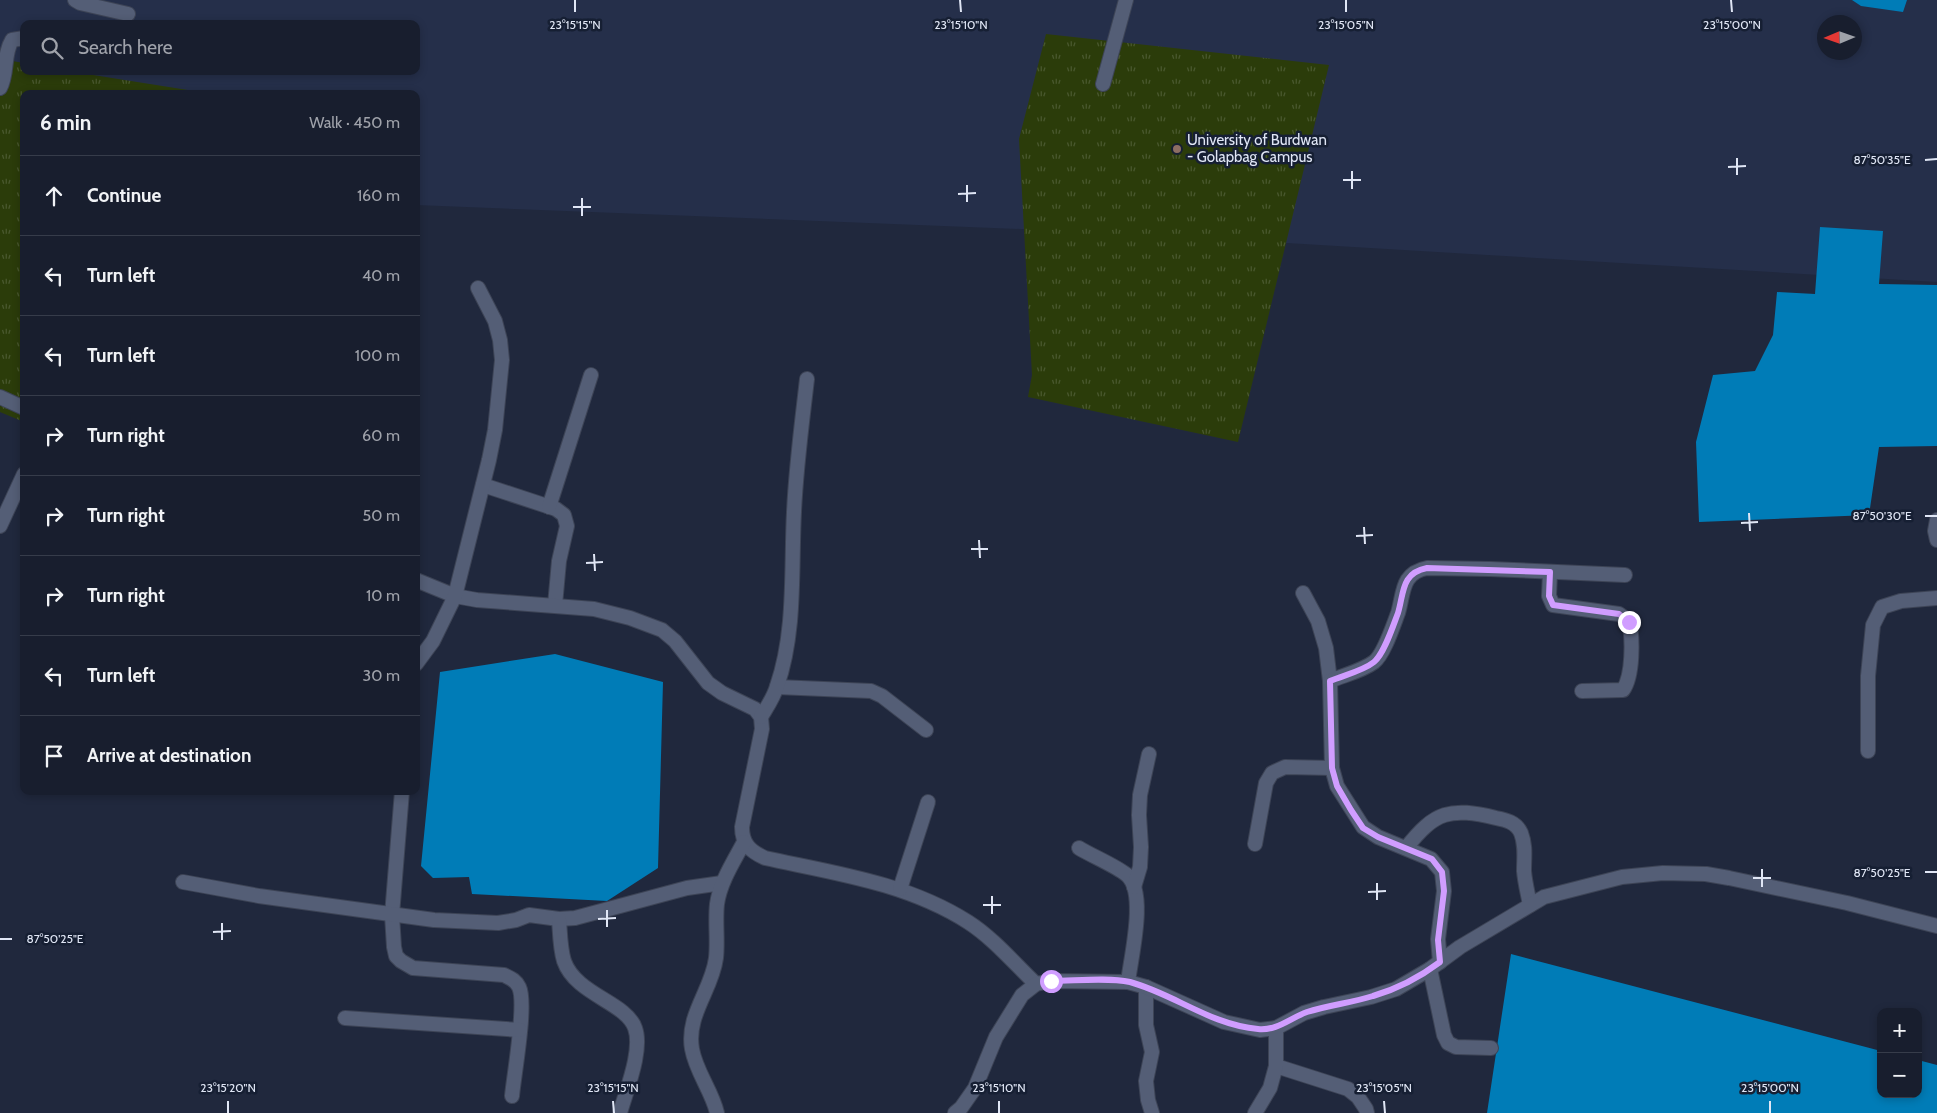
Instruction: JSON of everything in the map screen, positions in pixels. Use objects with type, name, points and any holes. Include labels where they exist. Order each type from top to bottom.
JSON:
[{"type":"street","points":[[75,0],[80,3],[128,14]]},
{"type":"street","points":[[1103,84],[1126,0]]},
{"type":"street","points":[[0,88],[4,81],[7,48],[12,40],[20,39]]},
{"type":"street","points":[[420,658],[432,642],[455,596],[495,430],[502,360],[500,340],[495,321],[478,288]]},
{"type":"street","points":[[549,507],[590,375]]},
{"type":"street","points":[[761,717],[777,687],[788,633],[793,574],[794,512],[807,379]]},
{"type":"street","points":[[0,397],[20,406]]},
{"type":"street","points":[[0,526],[20,483]]},
{"type":"street","points":[[483,485],[549,507],[564,514],[567,526],[559,561],[555,605]]},
{"type":"street","points":[[1937,520],[1935,531],[1937,540]]},
{"type":"street","points":[[1330,681],[1373,663],[1381,654],[1398,613],[1404,585],[1413,573],[1419,570],[1427,568],[1481,569],[1625,575]]},
{"type":"street","points":[[1550,572],[1549,596],[1553,605],[1619,614],[1629,622],[1632,633],[1628,682],[1624,690],[1582,690]]},
{"type":"street","points":[[420,582],[455,596],[477,600],[594,609],[630,618],[662,630],[675,641],[708,683],[722,693],[755,709],[761,717],[762,729],[742,827],[744,842],[752,852],[764,858],[900,889],[967,922],[986,935],[1036,984]]},
{"type":"street","points":[[1303,593],[1318,620],[1326,648],[1330,681],[1332,768],[1337,786],[1363,828],[1378,837],[1432,859],[1442,872],[1444,891],[1435,966],[1444,1035],[1448,1043],[1456,1047],[1491,1048]]},
{"type":"street","points":[[1868,751],[1868,676],[1874,625],[1882,607],[1901,601],[1937,598]]},
{"type":"street","points":[[777,687],[871,691],[882,696],[926,730]]},
{"type":"street","points":[[1134,887],[1140,867],[1138,815],[1140,795],[1149,754]]},
{"type":"street","points":[[1255,844],[1266,783],[1272,773],[1285,767],[1332,768]]},
{"type":"street","points":[[402,795],[392,916],[396,956],[413,968],[504,975],[517,983],[522,996],[512,1096]]},
{"type":"street","points":[[900,889],[928,802]]},
{"type":"street","points":[[1406,848],[1422,829],[1449,812],[1474,812],[1511,821],[1520,832],[1525,847],[1525,883],[1530,905]]},
{"type":"street","points":[[717,1113],[692,1051],[691,1036],[695,1014],[711,977],[716,958],[717,903],[722,883],[744,842]]},
{"type":"street","points":[[1079,848],[1126,874],[1134,887],[1138,904],[1128,982]]},
{"type":"street","points":[[961,1111],[975,1088],[996,1037],[1022,995],[1036,984],[1051,981],[1128,982],[1146,987],[1224,1022],[1260,1030],[1276,1028],[1304,1013],[1396,989],[1435,966],[1460,947],[1544,897],[1622,877],[1663,873],[1706,874],[1847,903],[1937,926]]},
{"type":"street","points":[[183,882],[259,896],[392,916],[434,920],[498,922],[516,920],[529,914],[558,919],[575,918],[687,888],[722,883]]},
{"type":"street","points":[[558,919],[564,961],[572,976],[585,988],[625,1014],[635,1027],[637,1046],[620,1113]]},
{"type":"street","points":[[1146,987],[1146,1025],[1152,1052],[1146,1082],[1152,1113]]},
{"type":"street","points":[[345,1018],[520,1030]]},
{"type":"street","points":[[1255,1113],[1270,1088],[1276,1066],[1276,1028]]},
{"type":"street","points":[[1276,1066],[1348,1089],[1358,1097],[1366,1109],[1366,1113]]},
{"type":"shaded area","name":"University of Burdwan - Golapbag Campus","points":[[0,0],[1937,0],[1937,282],[1121,233],[420,205],[420,90],[20,90],[20,142],[0,379]]},
{"type":"green space","points":[[1046,34],[1329,65],[1238,442],[1028,397],[1032,375],[1019,139]]},
{"type":"green space","points":[[0,59],[20,62],[20,75],[93,75],[188,90],[20,90],[20,420],[0,412]]},
{"type":"water","points":[[1852,0],[1907,0],[1903,12],[1861,6]]},
{"type":"water","points":[[1820,227],[1883,231],[1879,284],[1937,285],[1937,446],[1879,447],[1869,515],[1699,522],[1696,442],[1713,375],[1755,371],[1773,335],[1777,292],[1815,294]]},
{"type":"water","points":[[555,654],[663,682],[658,868],[607,901],[472,894],[469,877],[433,878],[421,866],[440,672]]},
{"type":"water","points":[[1511,954],[1877,1050],[1877,1098],[1922,1098],[1922,1061],[1937,1065],[1937,1113],[1487,1113]]},
{"type":"place","name":"University of Burdwan - Golapbag Campus","points":[[1177,149]]},
{"type":"route","points":[[1051,981],[1115,980],[1128,982],[1146,987],[1224,1022],[1260,1030],[1276,1028],[1304,1013],[1396,989],[1430,970],[1440,962],[1438,940],[1444,891],[1442,872],[1432,859],[1378,837],[1363,828],[1351,810],[1337,786],[1332,768],[1330,681],[1373,663],[1381,654],[1398,613],[1404,585],[1413,573],[1427,568],[1550,572],[1549,596],[1553,605],[1563,608],[1619,614],[1629,622]]}]
